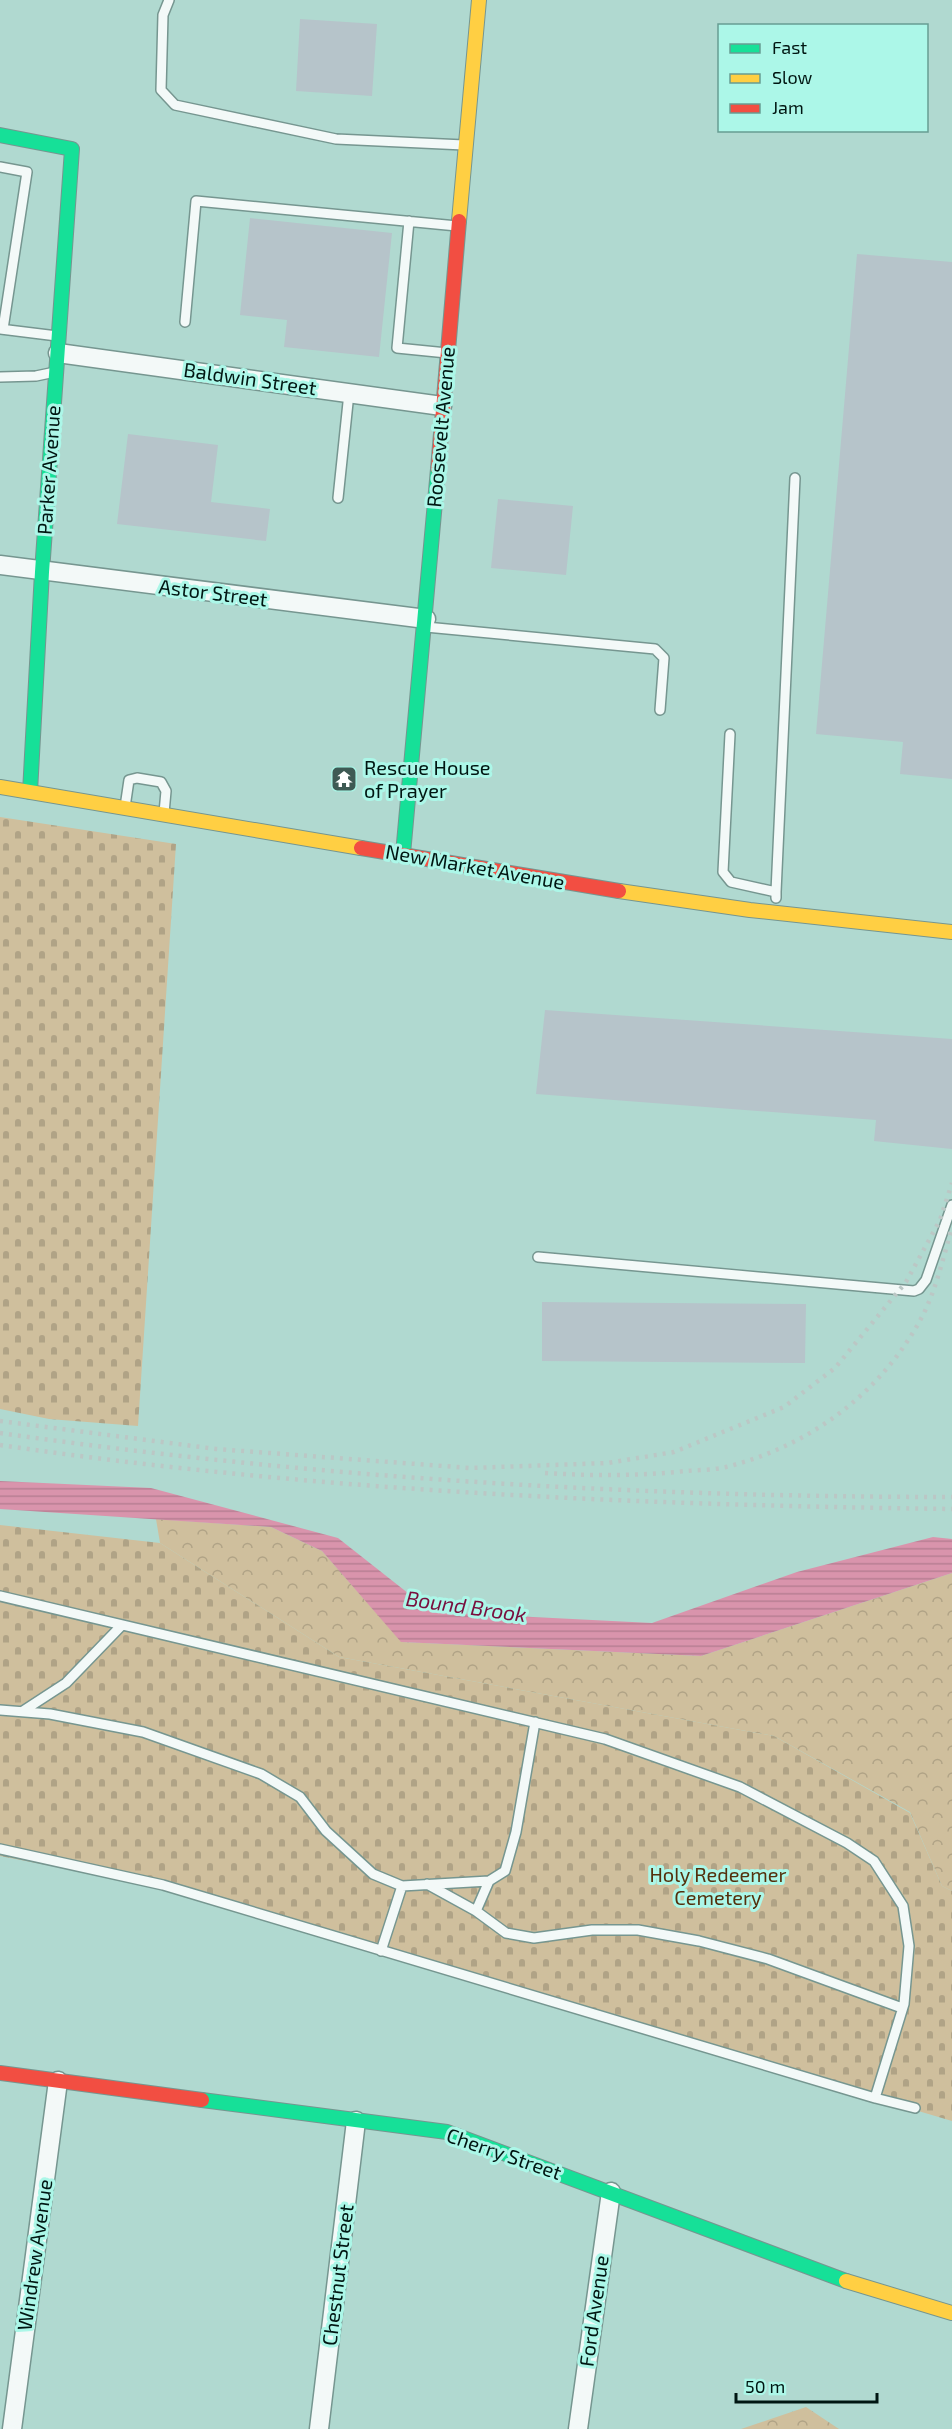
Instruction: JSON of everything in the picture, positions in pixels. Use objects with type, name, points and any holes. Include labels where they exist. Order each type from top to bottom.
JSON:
[{"type":"street","name":"Roosevelt Avenue","points":[[403,854],[426,623],[457,226],[479,0]]},
{"type":"street","name":"Parker Avenue","points":[[0,135],[72,149],[42,572],[30,792]]},
{"type":"street","name":"Baldwin Street","points":[[59,345],[442,406]]},
{"type":"street","name":"Astor Street","points":[[0,565],[426,623]]},
{"type":"street","name":"New Market Avenue","points":[[0,787],[585,886],[775,912],[952,932]]},
{"type":"street","name":"Cherry Street","points":[[0,2073],[447,2132],[818,2272],[952,2313]]},
{"type":"street","name":"Windrew Avenue","points":[[12,2429],[58,2081]]},
{"type":"street","name":"Chestnut Street","points":[[319,2429],[356,2121]]},
{"type":"street","name":"Ford Avenue","points":[[578,2429],[611,2192]]},
{"type":"lane","points":[[169,0],[163,15],[161,90],[175,105],[336,139],[466,145]]},
{"type":"lane","points":[[0,167],[27,172],[1,329],[59,345]]},
{"type":"lane","points":[[185,322],[196,201],[457,226]]},
{"type":"lane","points":[[409,221],[397,348],[447,353]]},
{"type":"lane","points":[[0,377],[36,376],[57,371]]},
{"type":"lane","points":[[338,498],[349,393]]},
{"type":"lane","points":[[775,912],[795,478]]},
{"type":"lane","points":[[426,623],[655,649],[664,658],[660,710]]},
{"type":"lane","points":[[730,734],[723,872],[732,882],[776,892]]},
{"type":"lane","points":[[125,807],[129,780],[137,778],[161,782],[166,791],[164,813]]},
{"type":"lane","points":[[538,1257],[914,1291],[919,1289],[926,1280],[952,1204]]},
{"type":"lane","points":[[0,1596],[605,1739],[740,1787],[797,1815],[874,1861],[903,1906],[909,1946],[902,2008],[875,2098]]},
{"type":"lane","points":[[23,1712],[66,1683],[122,1625]]},
{"type":"lane","points":[[0,1710],[50,1714],[143,1732],[261,1774],[300,1797],[326,1831],[373,1874],[402,1886],[489,1881],[505,1871],[516,1832],[535,1722]]},
{"type":"lane","points":[[0,1849],[163,1885],[915,2108]]},
{"type":"lane","points":[[476,1911],[489,1881]]},
{"type":"lane","points":[[427,1884],[476,1911],[506,1933],[534,1938],[592,1930],[638,1930],[699,1941],[768,1959],[902,2008]]},
{"type":"lane","points":[[381,1951],[402,1886]]},
{"type":"green space","points":[[0,817],[176,844],[138,1426],[49,1419],[0,1409]]},
{"type":"green space","points":[[156,1519],[271,1527],[322,1551],[402,1642],[701,1656],[952,1573],[952,1891],[942,1886],[910,1812],[774,1736],[339,1657],[160,1543]]},
{"type":"green space","name":"Holy Redeemer Cemetery","points":[[0,1525],[160,1543],[339,1657],[774,1736],[910,1813],[942,1886],[952,1891],[952,2121],[161,1887],[0,1856]]},
{"type":"green space","points":[[806,2407],[839,2429],[741,2429]]},
{"type":"shaded area","points":[[0,1481],[151,1488],[338,1538],[432,1612],[652,1623],[797,1572],[933,1537],[952,1539],[952,1573],[701,1656],[401,1642],[322,1551],[271,1527],[0,1509]]},
{"type":"building","points":[[300,19],[377,24],[372,96],[296,91]]},
{"type":"building","points":[[250,218],[392,233],[379,357],[284,347],[287,320],[240,315]]},
{"type":"building","points":[[857,254],[952,262],[952,779],[900,774],[903,742],[816,734]]},
{"type":"building","points":[[128,434],[218,445],[211,502],[270,509],[266,541],[117,524]]},
{"type":"building","points":[[498,499],[573,506],[566,575],[491,568]]},
{"type":"building","points":[[545,1010],[952,1039],[952,1149],[874,1141],[876,1120],[536,1094]]},
{"type":"building","points":[[542,1302],[806,1304],[805,1363],[542,1361]]},
{"type":"railway","points":[[0,1421],[216,1449],[470,1468],[608,1463],[674,1452],[784,1407],[835,1368],[906,1282],[940,1220],[952,1183]]},
{"type":"railway","points":[[545,1473],[633,1475],[721,1468],[757,1458],[815,1430],[866,1390],[888,1367],[907,1341],[929,1303],[952,1227]]},
{"type":"railway","points":[[0,1433],[237,1462],[475,1482],[713,1493],[952,1497]]},
{"type":"railway","points":[[0,1445],[236,1474],[474,1493],[714,1504],[952,1509]]},
{"type":"traffic: fast","points":[[0,135],[72,149],[42,572],[30,792]]},
{"type":"traffic: fast","points":[[403,854],[438,469]]},
{"type":"traffic: fast","points":[[202,2100],[447,2132],[846,2281]]},
{"type":"traffic: slow","points":[[459,221],[479,0]]},
{"type":"traffic: slow","points":[[0,787],[361,848]]},
{"type":"traffic: slow","points":[[619,891],[750,910],[952,932]]},
{"type":"traffic: slow","points":[[846,2281],[952,2313]]},
{"type":"traffic: jam","points":[[438,469],[459,221]]},
{"type":"traffic: jam","points":[[361,848],[619,891]]},
{"type":"traffic: jam","points":[[0,2073],[202,2100]]},
{"type":"place","name":"Rescue House of Prayer","points":[[344,779]]},
{"type":"water label","name":"Bound Brook","points":[[466,1607]]}]
